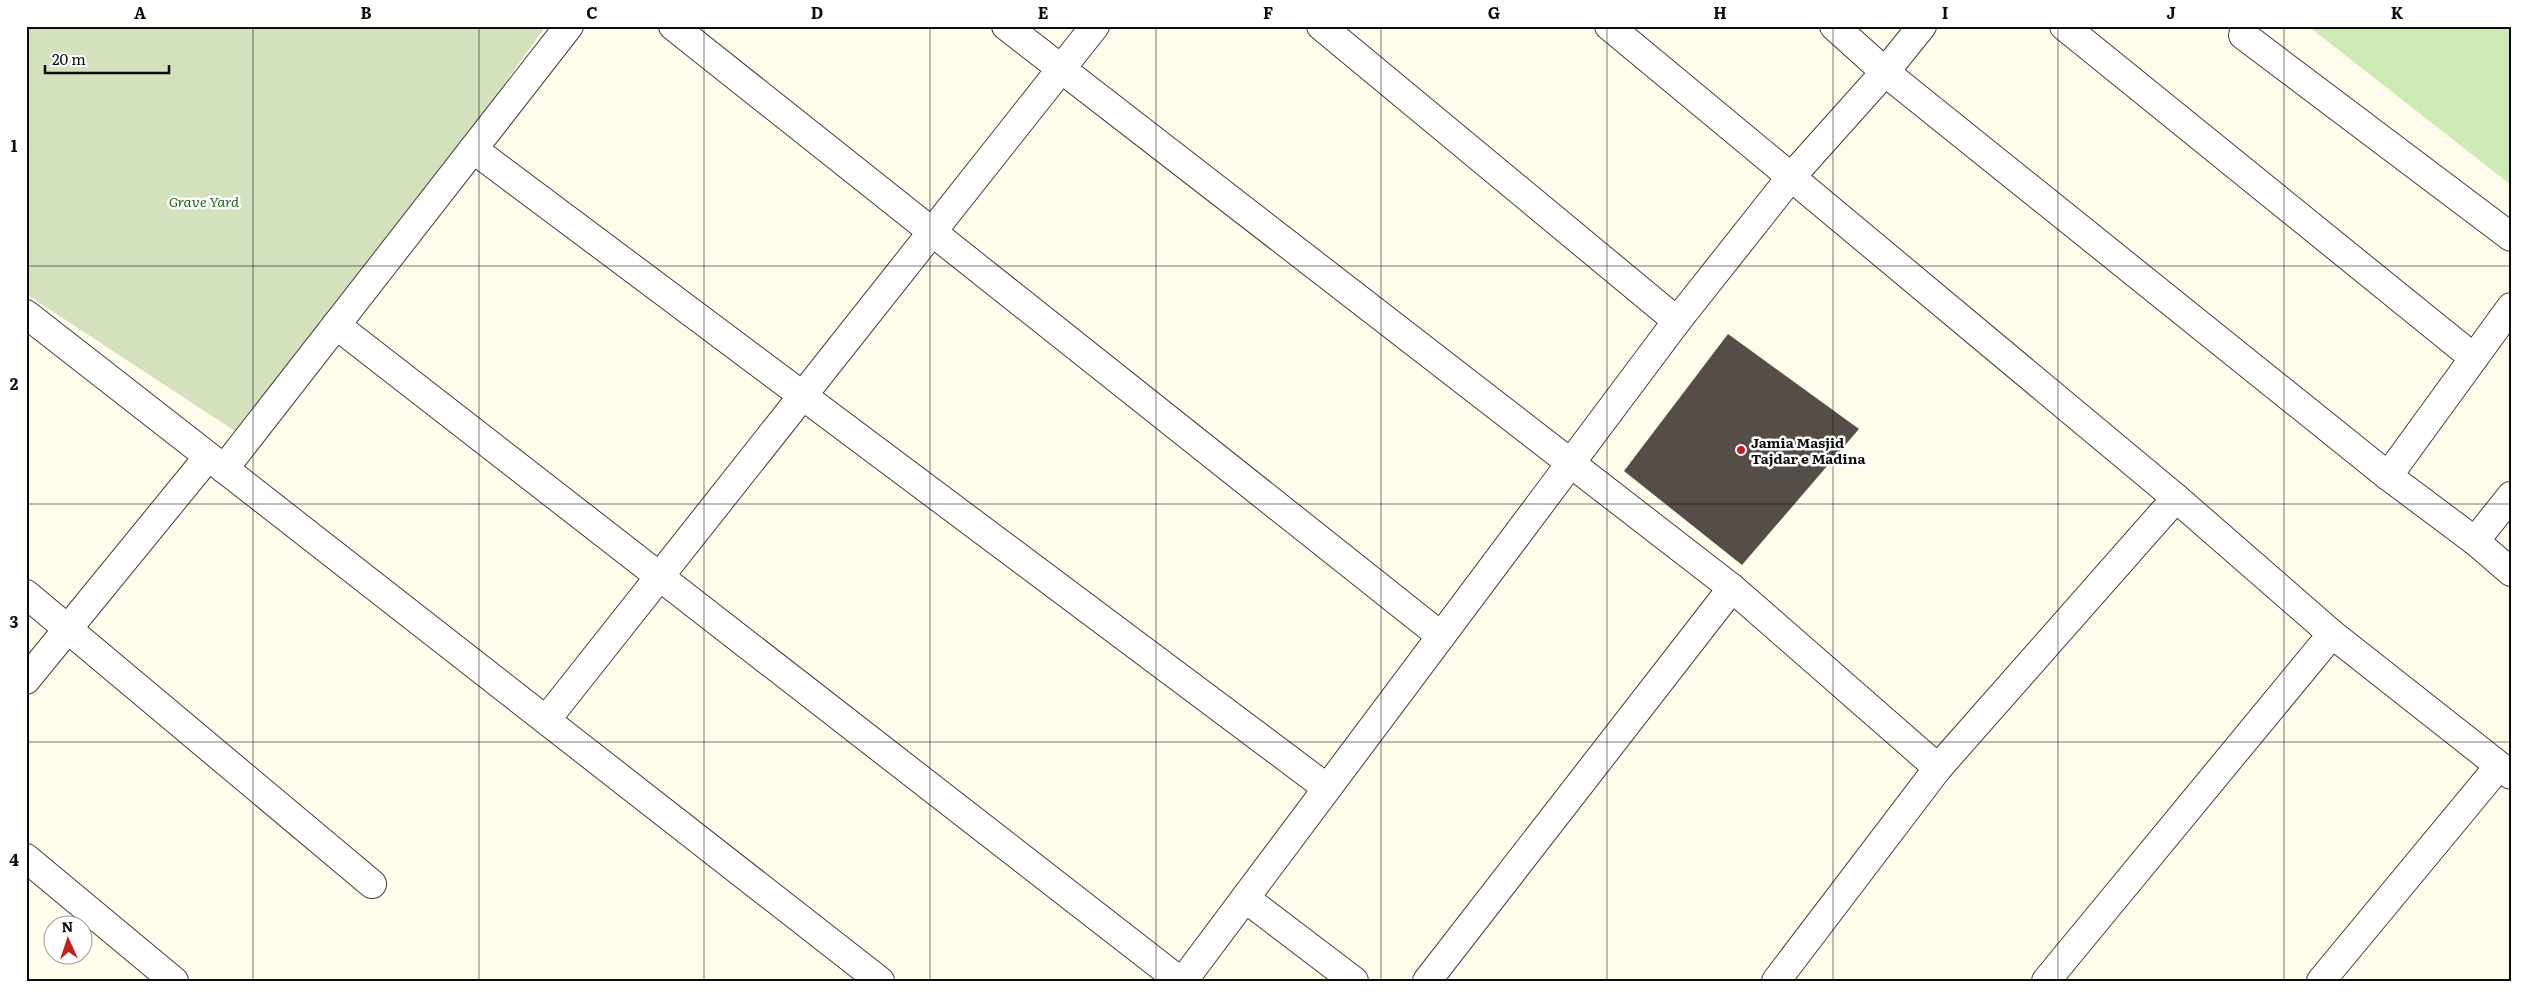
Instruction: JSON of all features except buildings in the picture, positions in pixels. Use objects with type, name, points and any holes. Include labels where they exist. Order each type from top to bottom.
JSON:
[{"type":"street","points":[[26,680],[68,629],[336,325],[569,26]]},
{"type":"street","points":[[673,26],[1441,636]]},
{"type":"street","points":[[1006,26],[1732,588],[1938,768]]},
{"type":"street","points":[[546,720],[1095,26]]},
{"type":"street","points":[[1321,26],[1677,321]]},
{"type":"street","points":[[1609,26],[2176,498],[2332,634],[2505,770],[2322,981]]},
{"type":"street","points":[[1834,26],[1886,72],[2388,476],[2475,541],[2511,572]]},
{"type":"street","points":[[336,325],[1182,981],[1677,321],[1791,177],[1886,72],[1922,26]]},
{"type":"street","points":[[2064,26],[2474,358]]},
{"type":"street","points":[[2242,29],[2511,237]]},
{"type":"street","points":[[473,149],[1327,788]]},
{"type":"street","points":[[2388,476],[2511,307]]},
{"type":"street","points":[[26,314],[880,981]]},
{"type":"street","points":[[2475,541],[2511,496]]},
{"type":"street","points":[[1776,981],[1938,768],[2176,498]]},
{"type":"street","points":[[1426,981],[1732,588]]},
{"type":"street","points":[[26,594],[372,884]]},
{"type":"street","points":[[2046,981],[2332,634]]},
{"type":"street","points":[[26,858],[174,981]]},
{"type":"street","points":[[1245,898],[1354,981]]},
{"type":"green space","name":"Grave Yard","points":[[26,26],[546,26],[247,439],[26,294]]},
{"type":"green space","points":[[2308,26],[2511,26],[2511,185]]},
{"type":"place","name":"Jamia Masjid Tajdar e Madina","points":[[1741,450]]}]
